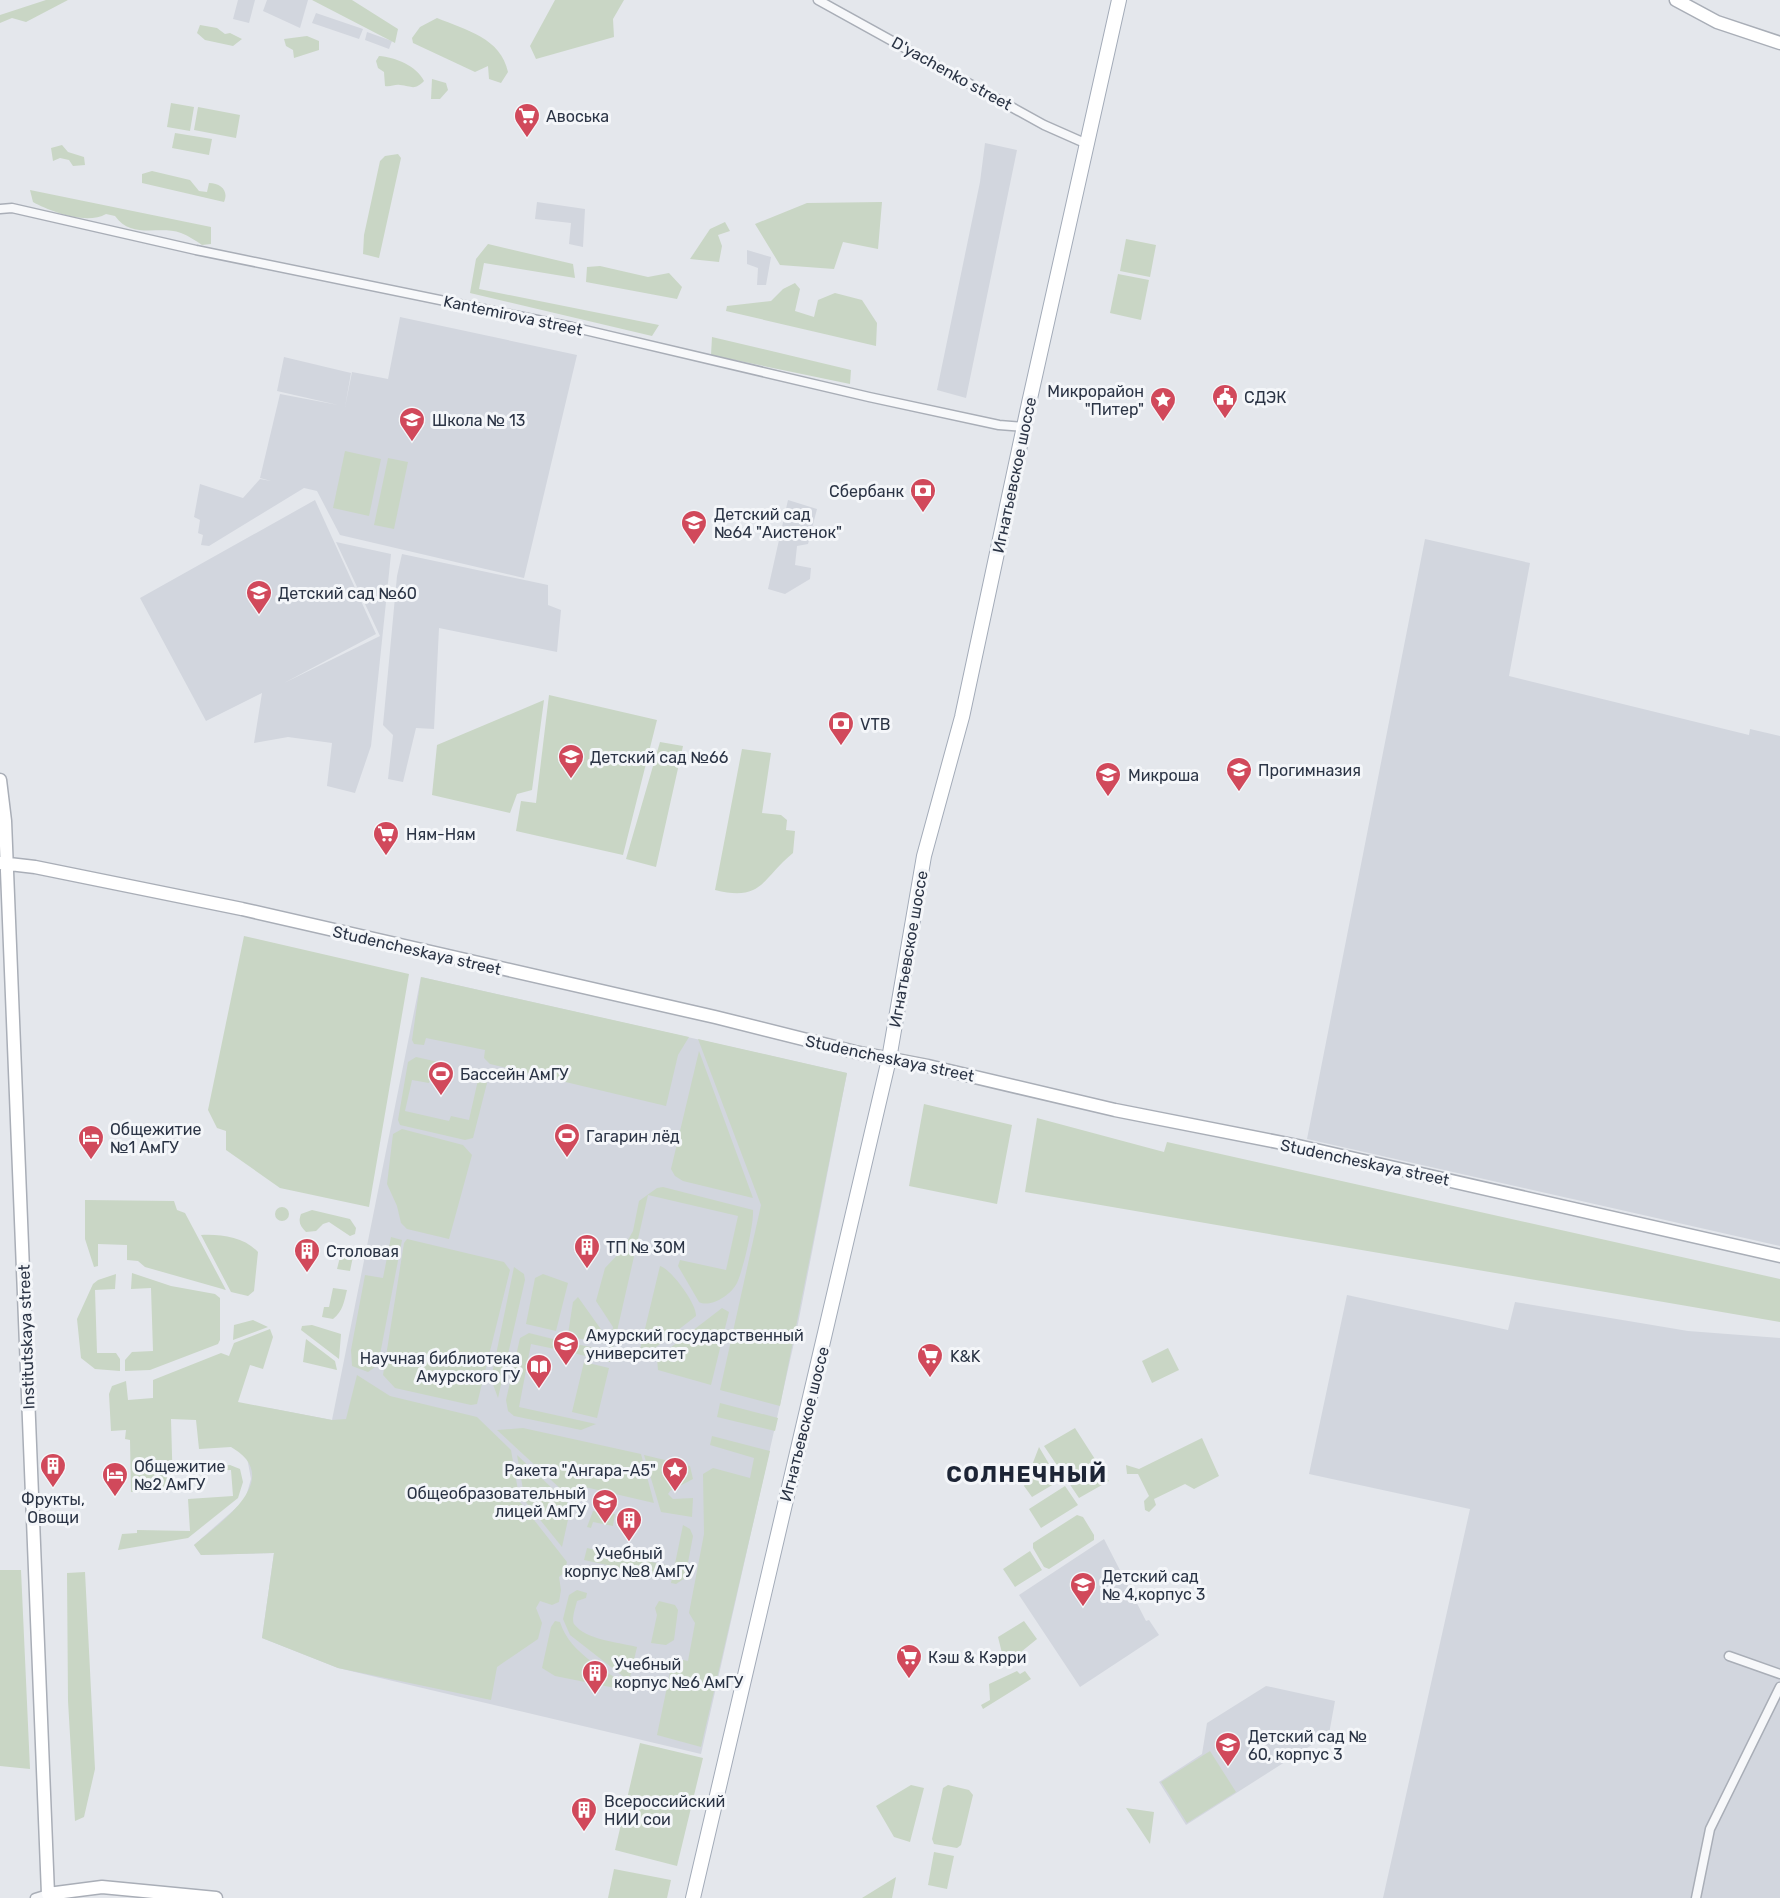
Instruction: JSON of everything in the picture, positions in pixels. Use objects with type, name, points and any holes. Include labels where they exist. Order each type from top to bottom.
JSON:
[{"type":"main road","name":"Игнатьевское шоссе","points":[[693,1898],[890,1059],[924,856],[962,717],[1119,0]]},
{"type":"main road","points":[[1676,0],[1717,22],[1780,43]]},
{"type":"main road","name":"Institutskaya street","points":[[0,780],[20,1142],[33,1565],[48,1894]]},
{"type":"main road","name":"Studencheskaya street","points":[[3,863],[242,909],[1115,1110],[1298,1146],[1780,1256]]},
{"type":"main road","points":[[48,1894],[102,1887],[216,1898]]},
{"type":"street","name":"D'yachenko street","points":[[818,0],[1044,125],[1087,144]]},
{"type":"street","name":"Kantemirova street","points":[[0,209],[12,208],[196,250],[572,327],[869,397],[999,424],[1025,427]]},
{"type":"street","points":[[1729,1656],[1780,1674]]},
{"type":"street","points":[[1696,1898],[1710,1828],[1780,1687]]},
{"type":"street","points":[[35,1898],[48,1894]]},
{"type":"shaded area","points":[[238,0],[255,0],[249,23],[233,19]]},
{"type":"shaded area","points":[[267,0],[308,0],[300,28],[263,11]]},
{"type":"shaded area","points":[[316,13],[363,29],[359,39],[312,23]]},
{"type":"shaded area","points":[[367,32],[392,41],[389,49],[365,40]]},
{"type":"shaded area","points":[[985,143],[1017,150],[966,398],[937,390],[980,182]]},
{"type":"shaded area","points":[[537,202],[585,209],[583,247],[569,244],[571,223],[535,219]]},
{"type":"shaded area","points":[[747,250],[771,257],[766,285],[757,285],[758,268],[747,264]]},
{"type":"shaded area","name":"Школа № 13","points":[[400,317],[577,355],[524,578],[340,535],[317,491],[304,488],[209,546],[201,545],[203,535],[198,533],[200,520],[194,517],[200,484],[243,498],[260,479],[271,481],[260,478],[280,394],[338,405],[277,391],[284,357],[351,373],[345,407],[352,372],[388,379]]},
{"type":"shaded area","name":"Детский сад №60","points":[[315,500],[376,634],[284,683],[380,636],[336,542],[391,554],[371,746],[355,793],[327,786],[332,743],[288,737],[254,743],[262,693],[206,721],[140,598]]},
{"type":"shaded area","points":[[788,500],[817,509],[808,544],[797,546],[795,565],[811,568],[810,579],[785,594],[768,589]]},
{"type":"shaded area","points":[[1425,539],[1530,563],[1509,676],[1749,735],[1750,729],[1780,736],[1780,1246],[1307,1139]]},
{"type":"shaded area","points":[[402,554],[548,585],[548,605],[561,610],[557,652],[439,628],[434,729],[416,728],[403,782],[388,779],[393,735],[383,725],[397,576]]},
{"type":"shaded area","name":"Амурский государственный университет","points":[[421,977],[847,1073],[796,1334],[701,1754],[338,1668],[262,1638],[274,1553],[201,1555],[194,1545],[245,1500],[251,1479],[243,1436],[269,1408],[332,1420]]},
{"type":"shaded area","points":[[1347,1295],[1508,1330],[1515,1302],[1688,1331],[1780,1338],[1780,1898],[1383,1898],[1470,1509],[1309,1474]]},
{"type":"shaded area","name":"Детский сад № 4,корпус 3","points":[[1104,1539],[1146,1621],[1149,1620],[1159,1635],[1080,1687],[1019,1595]]},
{"type":"shaded area","name":"Детский сад № 60, корпус 3","points":[[1266,1686],[1335,1701],[1329,1734],[1186,1825],[1159,1782],[1202,1754],[1207,1723]]},
{"type":"green space","points":[[46,0],[68,0],[26,22],[12,18],[0,23],[0,15]]},
{"type":"green space","points":[[312,0],[352,0],[398,29],[395,43]]},
{"type":"green space","points":[[555,0],[624,0],[613,19],[614,37],[536,59],[530,46]]},
{"type":"green space","points":[[437,18],[470,31],[490,43],[498,51],[508,72],[501,83],[489,79],[488,66],[475,72],[413,43],[412,38],[420,27]]},
{"type":"green space","points":[[200,25],[217,28],[225,34],[230,33],[242,39],[233,46],[205,40],[197,33]]},
{"type":"green space","points":[[307,36],[319,41],[319,50],[294,58],[293,50],[286,46],[284,39]]},
{"type":"green space","points":[[379,56],[405,63],[424,81],[415,87],[385,86],[384,72],[378,68],[376,61]]},
{"type":"green space","points":[[432,79],[446,83],[448,90],[440,99],[431,99]]},
{"type":"green space","points":[[171,103],[194,107],[190,131],[167,127]]},
{"type":"green space","points":[[198,107],[240,115],[236,138],[194,130]]},
{"type":"green space","points":[[175,133],[212,139],[209,155],[172,148]]},
{"type":"green space","points":[[62,145],[68,152],[84,157],[85,165],[73,166],[69,160],[60,158],[53,161],[51,148]]},
{"type":"green space","points":[[398,154],[401,158],[379,258],[363,254],[364,235],[380,161],[385,156]]},
{"type":"green space","points":[[152,171],[190,180],[199,191],[207,192],[209,183],[217,184],[225,191],[224,202],[142,183],[142,174]]},
{"type":"green space","points":[[30,190],[211,227],[211,244],[202,245],[184,234],[173,231],[146,231],[129,228],[115,216],[106,214],[89,218],[69,216],[33,202]]},
{"type":"green space","points":[[882,202],[878,249],[843,242],[834,269],[780,265],[755,224],[807,203]]},
{"type":"green space","points":[[725,222],[730,231],[718,235],[722,246],[719,262],[690,259],[710,229]]},
{"type":"green space","points":[[1126,239],[1156,245],[1150,277],[1120,271]]},
{"type":"green space","points":[[488,244],[573,264],[575,278],[484,263],[479,289],[659,325],[652,336],[470,293],[476,259]]},
{"type":"green space","points":[[600,266],[648,277],[669,273],[682,287],[677,299],[586,282],[587,267]]},
{"type":"green space","points":[[1118,274],[1149,280],[1141,320],[1110,313]]},
{"type":"green space","points":[[795,283],[800,289],[795,311],[814,317],[818,300],[835,293],[862,300],[877,323],[876,346],[726,311],[727,306],[771,301],[783,289]]},
{"type":"green space","points":[[712,337],[851,370],[850,384],[711,355]]},
{"type":"green space","points":[[345,451],[381,459],[369,516],[333,508]]},
{"type":"green space","points":[[388,458],[408,462],[394,529],[374,525]]},
{"type":"green space","points":[[549,695],[657,720],[623,855],[516,831],[521,801],[536,803]]},
{"type":"green space","points":[[544,700],[532,790],[517,794],[510,813],[432,795],[437,745]]},
{"type":"green space","points":[[660,742],[683,746],[656,867],[626,859]]},
{"type":"green space","points":[[742,749],[771,753],[762,813],[781,815],[787,820],[786,830],[795,831],[793,853],[767,879],[753,890],[731,893],[715,890]]},
{"type":"green space","points":[[244,936],[409,974],[369,1207],[280,1188],[226,1150],[226,1131],[217,1128],[208,1110]]},
{"type":"green space","points":[[421,977],[689,1037],[678,1055],[666,1106],[490,1064],[484,1058],[485,1050],[426,1038],[424,1045],[414,1044],[412,1040]]},
{"type":"green space","points":[[698,1039],[847,1073],[780,1406],[720,1390],[761,1205]]},
{"type":"green space","points":[[699,1051],[753,1198],[683,1181],[675,1176],[671,1169]]},
{"type":"green space","points":[[416,1057],[443,1063],[441,1070],[433,1068],[429,1083],[412,1080],[405,1111],[449,1121],[451,1116],[469,1120],[480,1071],[483,1072],[487,1083],[473,1138],[465,1140],[400,1125],[398,1120],[408,1062]]},
{"type":"green space","points":[[924,1104],[1012,1125],[997,1204],[909,1186]]},
{"type":"green space","points":[[1037,1118],[1164,1152],[1167,1142],[1780,1279],[1780,1322],[1025,1192]]},
{"type":"green space","points":[[402,1129],[463,1145],[472,1155],[449,1239],[407,1229],[401,1223],[397,1206],[387,1184],[393,1134]]},
{"type":"green space","points":[[663,1187],[753,1210],[748,1247],[737,1283],[730,1292],[715,1302],[699,1302],[678,1266],[680,1260],[726,1270],[738,1216],[648,1195],[610,1362],[569,1352],[571,1343],[609,1351],[613,1327],[596,1301],[605,1268],[623,1249],[633,1231],[639,1201],[657,1188]]},
{"type":"green space","points":[[85,1200],[174,1201],[177,1210],[185,1213],[226,1290],[145,1267],[138,1261],[127,1260],[127,1245],[98,1244],[98,1266],[94,1267],[85,1239]]},
{"type":"green space","points":[[279,1207],[285,1207],[289,1214],[285,1221],[279,1221],[275,1217],[275,1211]]},
{"type":"green space","points":[[312,1210],[350,1219],[356,1228],[355,1234],[350,1236],[329,1222],[316,1231],[306,1232],[300,1224],[300,1217],[301,1214]]},
{"type":"green space","points":[[201,1235],[216,1235],[239,1240],[258,1252],[254,1291],[248,1296],[231,1292]]},
{"type":"green space","points":[[391,1237],[402,1240],[378,1365],[368,1372],[352,1366],[351,1350],[365,1275],[383,1278]]},
{"type":"green space","points":[[407,1239],[504,1262],[510,1270],[477,1404],[471,1405],[395,1388],[383,1375],[404,1243]]},
{"type":"green space","points":[[343,1245],[355,1247],[350,1271],[337,1269]]},
{"type":"green space","points":[[660,1266],[670,1273],[682,1288],[696,1316],[637,1362]]},
{"type":"green space","points":[[514,1267],[524,1274],[525,1280],[498,1398],[491,1379]]},
{"type":"green space","points":[[132,1273],[171,1286],[215,1294],[220,1298],[220,1340],[218,1344],[150,1370],[125,1371],[125,1360],[132,1352],[153,1351],[151,1288],[131,1289]]},
{"type":"green space","points":[[116,1274],[115,1289],[95,1290],[97,1353],[116,1353],[120,1359],[120,1371],[95,1369],[81,1358],[77,1319],[93,1284]]},
{"type":"green space","points":[[543,1274],[568,1283],[556,1331],[526,1324],[535,1278]]},
{"type":"green space","points":[[333,1288],[347,1290],[343,1306],[333,1319],[322,1317],[324,1307],[329,1307]]},
{"type":"green space","points":[[578,1297],[605,1335],[602,1343],[571,1337],[568,1334],[573,1302]]},
{"type":"green space","points":[[722,1308],[729,1312],[711,1385],[658,1370],[657,1358]]},
{"type":"green space","points":[[253,1320],[268,1327],[233,1340],[234,1325]]},
{"type":"green space","points":[[312,1325],[341,1334],[339,1359],[301,1330],[302,1326]]},
{"type":"green space","points":[[270,1329],[273,1337],[263,1369],[250,1365],[238,1402],[332,1420],[346,1419],[357,1375],[390,1396],[477,1417],[511,1450],[520,1502],[567,1562],[564,1573],[559,1577],[561,1590],[559,1602],[552,1605],[540,1601],[536,1608],[542,1623],[538,1639],[497,1667],[491,1700],[338,1668],[262,1638],[274,1553],[201,1555],[194,1545],[237,1507],[251,1483],[252,1471],[246,1459],[231,1447],[199,1449],[196,1420],[171,1419],[173,1490],[131,1492],[130,1440],[125,1439],[126,1430],[111,1431],[109,1394],[112,1386],[126,1381],[128,1400],[153,1398],[153,1380],[221,1353],[229,1356],[234,1343]]},
{"type":"green space","points":[[529,1333],[557,1340],[555,1349],[531,1344],[519,1407],[596,1424],[581,1430],[514,1416],[508,1411],[506,1400],[520,1338]]},
{"type":"green space","points":[[306,1339],[335,1361],[337,1370],[303,1362]]},
{"type":"green space","points":[[1168,1348],[1179,1370],[1152,1383],[1142,1361]]},
{"type":"green space","points":[[584,1362],[609,1368],[597,1418],[572,1412]]},
{"type":"green space","points":[[720,1403],[778,1418],[775,1431],[717,1417]]},
{"type":"green space","points":[[523,1428],[641,1454],[654,1503],[585,1487],[582,1499],[577,1504],[497,1430]]},
{"type":"green space","points":[[1075,1428],[1109,1481],[1079,1498],[1044,1446]]},
{"type":"green space","points":[[712,1436],[770,1451],[701,1747],[657,1735],[673,1658],[688,1661],[695,1623],[689,1613],[704,1534],[703,1474],[713,1468],[750,1478],[754,1458],[710,1445]]},
{"type":"green space","points":[[1202,1438],[1219,1476],[1194,1489],[1185,1484],[1154,1499],[1156,1505],[1149,1512],[1145,1510],[1144,1501],[1149,1496],[1138,1474],[1127,1474],[1126,1465],[1139,1469]]},
{"type":"green space","points":[[1039,1447],[1059,1481],[1032,1497],[1024,1486]]},
{"type":"green space","points":[[517,1455],[571,1506],[562,1547],[525,1501]]},
{"type":"green space","points":[[644,1455],[690,1466],[693,1479],[668,1494],[673,1499],[693,1498],[692,1517],[661,1512]]},
{"type":"green space","points":[[230,1465],[240,1469],[243,1482],[238,1498],[188,1538],[118,1550],[122,1534],[137,1533],[137,1530],[190,1531],[188,1499],[233,1496],[231,1470],[214,1471],[214,1466]]},
{"type":"green space","points":[[1065,1486],[1078,1505],[1041,1528],[1029,1509]]},
{"type":"green space","points":[[593,1511],[615,1514],[613,1526],[593,1522],[591,1528],[587,1527]]},
{"type":"green space","points":[[1077,1515],[1083,1517],[1094,1535],[1094,1540],[1049,1569],[1044,1567],[1033,1548],[1033,1543]]},
{"type":"green space","points":[[683,1525],[690,1529],[693,1536],[685,1578],[676,1584],[671,1583]]},
{"type":"green space","points":[[587,1548],[666,1565],[665,1570],[658,1576],[584,1560]]},
{"type":"green space","points":[[1030,1551],[1042,1570],[1015,1587],[1003,1569]]},
{"type":"green space","points":[[0,1570],[21,1570],[30,1769],[0,1766]]},
{"type":"green space","points":[[85,1572],[95,1769],[84,1817],[75,1821],[68,1701],[67,1573]]},
{"type":"green space","points":[[577,1590],[587,1593],[586,1598],[577,1601],[574,1612],[573,1622],[579,1629],[594,1637],[637,1647],[629,1681],[570,1635],[563,1619],[569,1595]]},
{"type":"green space","points":[[659,1601],[675,1605],[678,1610],[674,1640],[666,1645],[651,1643],[657,1615],[655,1608]]},
{"type":"green space","points":[[555,1621],[560,1622],[565,1634],[581,1653],[635,1692],[555,1676],[542,1668],[551,1627]]},
{"type":"green space","points":[[1024,1621],[1037,1639],[1005,1665],[998,1637]]},
{"type":"green space","points":[[1017,1671],[1020,1674],[1025,1671],[1031,1679],[983,1709],[981,1705],[990,1700],[989,1684]]},
{"type":"green space","points":[[640,1743],[703,1758],[677,1866],[615,1850]]},
{"type":"green space","points":[[1210,1751],[1236,1792],[1187,1823],[1161,1782]]},
{"type":"green space","points":[[911,1785],[924,1788],[910,1842],[894,1837],[876,1806]]},
{"type":"green space","points":[[948,1785],[969,1790],[973,1795],[961,1845],[957,1848],[934,1844],[932,1839],[943,1788]]},
{"type":"green space","points":[[1126,1808],[1154,1812],[1150,1844]]},
{"type":"green space","points":[[934,1852],[954,1856],[947,1889],[928,1885]]},
{"type":"green space","points":[[614,1869],[671,1880],[667,1898],[608,1898]]},
{"type":"green space","points":[[896,1877],[892,1898],[862,1898]]},
{"type":"place","name":"Авоська","points":[[527,139]]},
{"type":"place","name":"СДЭК","points":[[1225,420]]},
{"type":"place","name":"Микрорайон \"Питер\"","points":[[1163,423]]},
{"type":"place","name":"Школа № 13","points":[[412,443]]},
{"type":"place","name":"Сбербанк","points":[[923,514]]},
{"type":"place","name":"Детский сад №64 \"Аистенок\"","points":[[694,546]]},
{"type":"place","name":"Детский сад №60","points":[[259,616]]},
{"type":"place","name":"VTB","points":[[841,747]]},
{"type":"place","name":"Детский сад №66","points":[[571,780]]},
{"type":"place","name":"Прогимназия","points":[[1239,793]]},
{"type":"place","name":"Микроша","points":[[1108,798]]},
{"type":"place","name":"Ням-Ням","points":[[386,857]]},
{"type":"place","name":"Бассейн АмГУ","points":[[441,1097]]},
{"type":"place","name":"Гагарин лёд","points":[[567,1159]]},
{"type":"place","name":"Общежитие №1 АмГУ","points":[[91,1161]]},
{"type":"place","name":"ТП № 30М","points":[[587,1270]]},
{"type":"place","name":"Столовая","points":[[307,1274]]},
{"type":"place","name":"Амурский государственный университет","points":[[566,1367]]},
{"type":"place","name":"K&K","points":[[930,1379]]},
{"type":"place","name":"Научная библиотека Амурского ГУ","points":[[539,1390]]},
{"type":"place","name":"Фрукты, Овощи","points":[[53,1489]]},
{"type":"place","name":"Ракета \"Ангара-А5\"","points":[[675,1493]]},
{"type":"place","name":"Общежитие №2 АмГУ","points":[[115,1498]]},
{"type":"place","name":"Общеобразовательный лицей АмГУ","points":[[605,1525]]},
{"type":"place","name":"Учебный корпус №8 АмГУ","points":[[629,1543]]},
{"type":"place","name":"Детский сад № 4,корпус 3","points":[[1083,1608]]},
{"type":"place","name":"Кэш & Кэрри","points":[[909,1680]]},
{"type":"place","name":"Учебный корпус №6 АмГУ","points":[[595,1696]]},
{"type":"place","name":"Детский сад № 60, корпус 3","points":[[1228,1768]]},
{"type":"place","name":"Всероссийский НИИ сои","points":[[584,1833]]},
{"type":"district","name":"СОЛНЕЧНЫЙ","points":[[1027,1474]]}]
